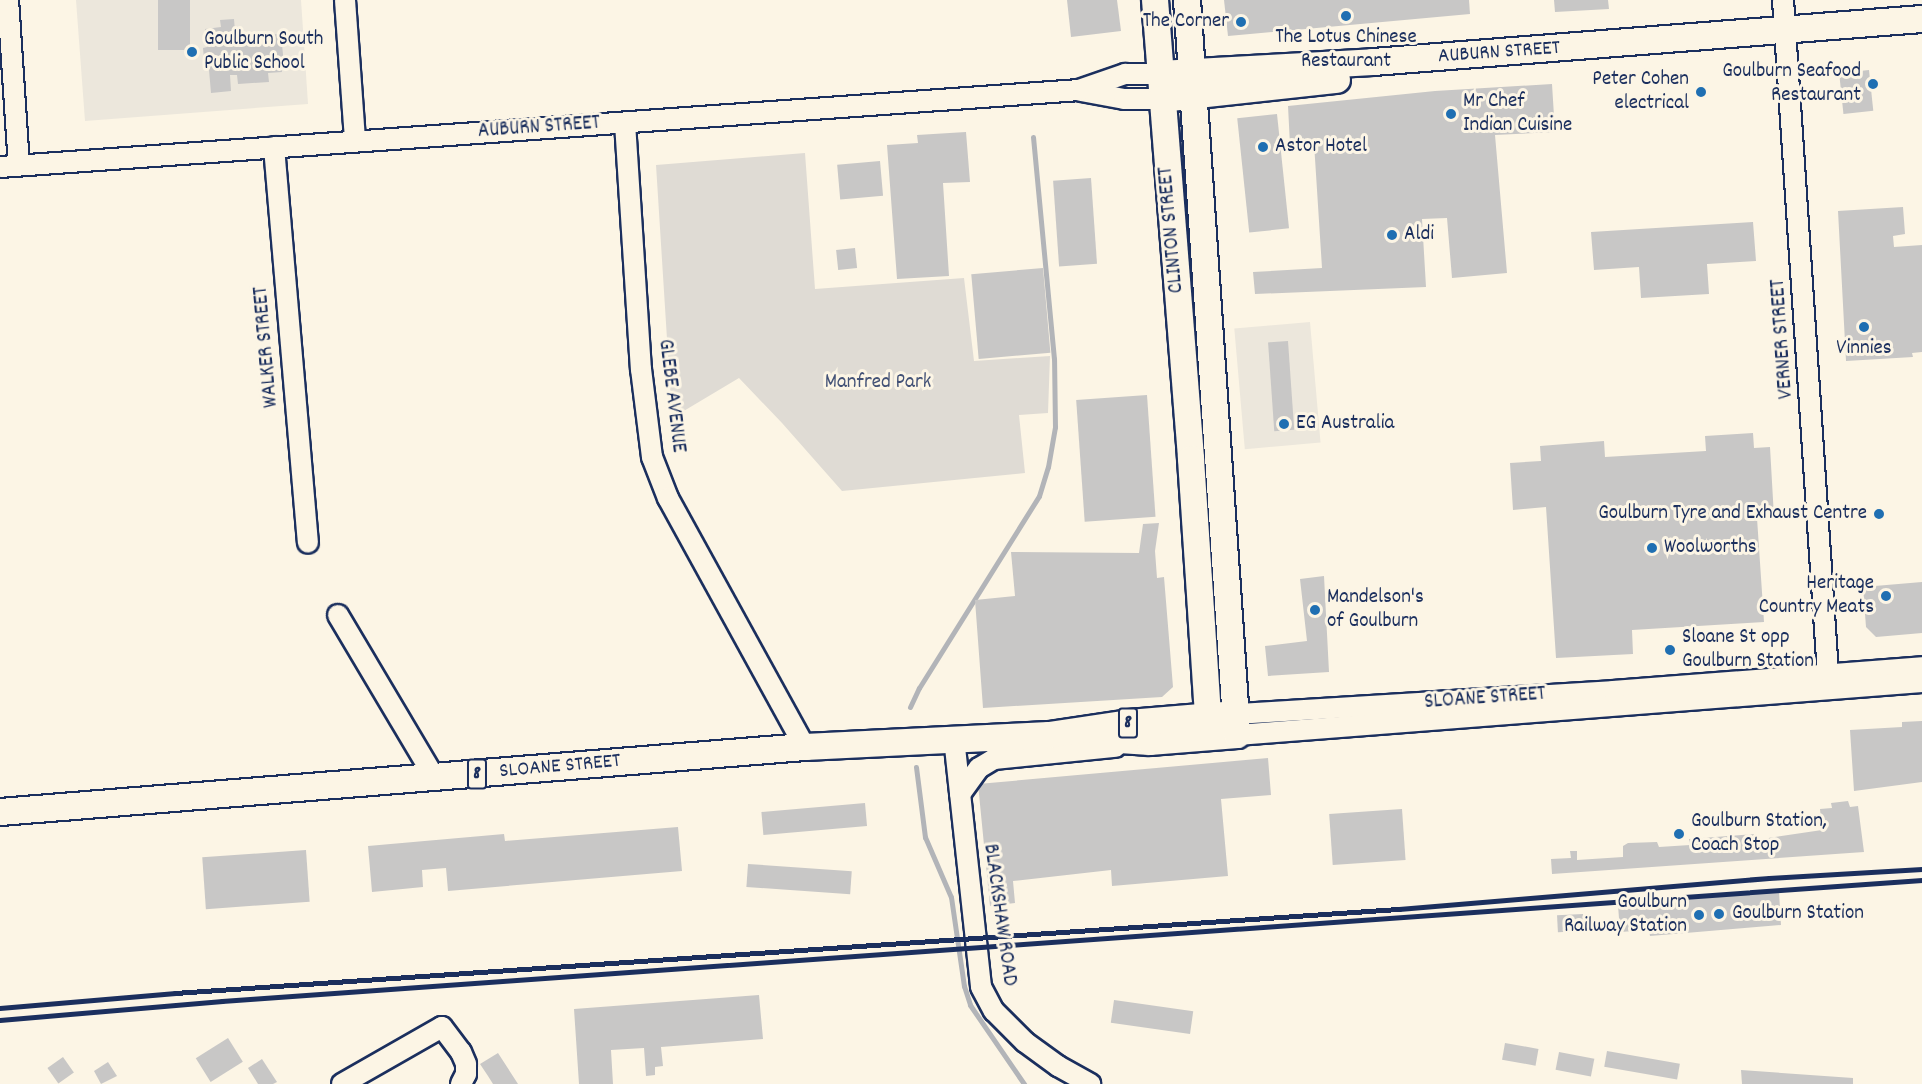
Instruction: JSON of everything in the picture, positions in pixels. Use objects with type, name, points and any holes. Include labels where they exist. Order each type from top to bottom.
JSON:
[{"type":"main road","name":"CLINTON STREET","points":[[1155,0],[1191,459],[1209,726]]},
{"type":"main road","name":"CLINTON STREET","points":[[1187,0],[1237,725]]},
{"type":"main road","name":"AUBURN STREET","points":[[1786,36],[1922,19]]},
{"type":"main road","name":"AUBURN STREET","points":[[1161,99],[1192,85],[1372,62],[1786,36],[1922,32]]},
{"type":"main road","name":"AUBURN STREET","points":[[1160,74],[1192,85]]},
{"type":"main road","points":[[1191,459],[1220,457]]},
{"type":"main road","name":"SLOANE STREET","points":[[0,812],[805,747],[1237,725]]},
{"type":"main road","name":"SLOANE STREET","points":[[1049,735],[1150,742],[1209,726]]},
{"type":"street","points":[[8,0],[9,166]]},
{"type":"street","points":[[345,0],[355,139]]},
{"type":"street","name":"VERNER STREET","points":[[1783,0],[1828,674]]},
{"type":"street","name":"AUBURN STREET","points":[[9,166],[355,139],[625,123],[1079,90],[1125,74],[1160,74]]},
{"type":"street","name":"AUBURN STREET","points":[[1079,90],[1124,99],[1161,99]]},
{"type":"street","name":"GLEBE AVENUE","points":[[625,123],[641,369],[652,457],[668,498],[805,747]]},
{"type":"street","name":"WALKER STREET","points":[[274,147],[308,543]]},
{"type":"street","points":[[338,615],[434,777]]},
{"type":"street","name":"SLOANE STREET","points":[[1237,725],[1613,691],[1922,667]]},
{"type":"street","name":"SLOANE STREET","points":[[1237,725],[1922,682]]},
{"type":"street","name":"BLACKSHAW ROAD","points":[[954,738],[978,973],[986,998],[1002,1019],[1033,1048],[1090,1084]]},
{"type":"street","points":[[960,794],[979,768],[994,759],[1072,753],[1150,742]]},
{"type":"street","points":[[342,1084],[442,1027],[461,1052],[466,1064],[466,1074],[461,1084]]},
{"type":"shaded area","name":"Goulburn South Public School","points":[[76,0],[301,0],[308,104],[85,121]]},
{"type":"shaded area","name":"EG Australia","points":[[1310,322],[1321,443],[1245,449],[1234,329]]},
{"type":"green space","name":"Manfred Park","points":[[805,153],[815,289],[964,278],[974,361],[1050,356],[1048,413],[1019,415],[1025,473],[842,491],[739,378],[672,418],[656,165]]},
{"type":"building","points":[[158,0],[190,0],[190,50],[158,50]]},
{"type":"building","points":[[1067,0],[1117,0],[1121,31],[1071,37]]},
{"type":"building","points":[[1224,0],[1469,0],[1470,14],[1228,36]]},
{"type":"building","points":[[1554,0],[1608,0],[1609,9],[1555,12]]},
{"type":"building","points":[[234,19],[236,44],[261,43],[260,35],[281,34],[284,65],[281,65],[282,72],[268,73],[269,82],[238,84],[237,75],[230,75],[231,91],[211,93],[209,70],[205,70],[203,48],[207,47],[205,29],[221,27],[220,20]]},
{"type":"building","points":[[1869,70],[1873,111],[1843,114],[1839,73]]},
{"type":"building","points":[[1552,84],[1555,132],[1495,135],[1507,273],[1452,278],[1447,218],[1422,219],[1426,287],[1255,294],[1253,272],[1322,268],[1314,143],[1290,145],[1288,106],[1435,91]]},
{"type":"building","points":[[1277,114],[1289,228],[1249,233],[1237,118]]},
{"type":"building","points":[[966,132],[970,182],[943,183],[949,276],[897,279],[887,145],[918,143],[917,135]]},
{"type":"building","points":[[880,161],[883,196],[840,200],[837,165]]},
{"type":"building","points":[[1091,178],[1097,264],[1059,266],[1053,181]]},
{"type":"building","points":[[1903,207],[1905,234],[1893,236],[1894,247],[1922,245],[1922,352],[1912,353],[1913,357],[1846,361],[1838,211]]},
{"type":"building","points":[[1753,222],[1756,261],[1707,264],[1709,294],[1641,298],[1639,267],[1594,270],[1591,232]]},
{"type":"building","points":[[855,248],[857,268],[838,270],[836,250]]},
{"type":"building","points":[[1043,268],[1050,353],[979,359],[971,274]]},
{"type":"building","points":[[1288,341],[1294,430],[1274,431],[1268,342]]},
{"type":"building","points":[[1147,395],[1156,517],[1085,522],[1076,400]]},
{"type":"building","points":[[1753,433],[1754,448],[1770,447],[1774,517],[1757,518],[1764,622],[1632,630],[1633,654],[1556,658],[1546,507],[1513,510],[1510,463],[1541,461],[1540,446],[1604,441],[1605,457],[1706,451],[1705,436]]},
{"type":"building","points":[[1159,523],[1155,551],[1157,578],[1164,577],[1173,687],[1162,697],[983,708],[975,600],[1015,596],[1011,552],[1139,553],[1143,524]]},
{"type":"building","name":"Mandelson's of Goulburn","points":[[1324,576],[1329,672],[1268,676],[1265,646],[1307,641],[1300,579]]},
{"type":"building","points":[[1922,582],[1922,633],[1876,637],[1866,627],[1863,587]]},
{"type":"building","points":[[1922,721],[1922,782],[1854,791],[1850,730],[1902,727],[1902,722]]},
{"type":"building","points":[[1268,758],[1271,795],[1221,799],[1228,876],[1112,886],[1111,870],[1013,881],[1015,903],[990,906],[978,784]]},
{"type":"building","points":[[1848,801],[1850,807],[1858,806],[1864,852],[1552,874],[1551,859],[1571,858],[1570,851],[1577,851],[1577,860],[1623,857],[1623,846],[1628,843],[1657,842],[1659,847],[1690,845],[1689,839],[1755,834],[1755,840],[1822,830],[1820,809],[1832,808],[1831,803]]},
{"type":"building","points":[[865,803],[867,826],[763,835],[761,812]]},
{"type":"building","points":[[1402,809],[1406,860],[1333,865],[1329,814]]},
{"type":"building","points":[[678,827],[682,871],[448,891],[446,868],[422,870],[423,887],[372,892],[368,846],[504,834],[505,841]]},
{"type":"building","points":[[306,850],[310,902],[206,909],[202,857]]},
{"type":"building","points":[[748,864],[852,871],[850,894],[746,887]]},
{"type":"building","name":"Goulburn Railway Station","points":[[1779,892],[1781,925],[1650,936],[1649,930],[1620,932],[1618,905]]},
{"type":"building","name":"Goulburn Railway Station","points":[[1583,914],[1584,931],[1558,932],[1557,915]]},
{"type":"building","points":[[759,995],[763,1039],[661,1047],[663,1066],[655,1067],[655,1075],[646,1076],[644,1048],[611,1050],[613,1084],[579,1084],[574,1009]]},
{"type":"building","points":[[1114,1000],[1193,1011],[1190,1034],[1111,1023]]},
{"type":"building","points":[[228,1038],[243,1062],[211,1082],[196,1058]]},
{"type":"building","points":[[1505,1043],[1538,1049],[1536,1066],[1502,1060]]},
{"type":"building","points":[[1607,1051],[1680,1064],[1677,1080],[1604,1067]]},
{"type":"building","points":[[1559,1052],[1594,1059],[1591,1077],[1556,1070]]},
{"type":"building","points":[[498,1053],[518,1084],[493,1084],[480,1064]]},
{"type":"building","points":[[63,1057],[74,1073],[58,1083],[47,1068]]},
{"type":"building","points":[[262,1059],[277,1082],[258,1084],[248,1068]]},
{"type":"building","points":[[108,1062],[117,1076],[101,1084],[94,1071]]},
{"type":"building","points":[[1741,1070],[1853,1078],[1853,1084],[1742,1084]]},
{"type":"waterway","points":[[910,707],[919,688],[1039,496],[1048,467],[1055,427],[1054,359],[1033,137]]},
{"type":"waterway","points":[[916,767],[925,837],[951,897],[964,986],[970,1005],[1024,1084]]},
{"type":"railway","points":[[0,1008],[175,993],[1399,909],[1769,878],[1922,869]]},
{"type":"railway","points":[[0,1020],[222,1001],[1922,880]]},
{"type":"place","name":"The Lotus Chinese Restaurant","points":[[1346,16]]},
{"type":"place","name":"The Corner","points":[[1241,22]]},
{"type":"place","name":"Goulburn South Public School","points":[[192,52]]},
{"type":"place","name":"Goulburn Seafood Restaurant","points":[[1873,84]]},
{"type":"place","name":"Peter Cohen electrical","points":[[1701,92]]},
{"type":"place","name":"Mr Chef Indian Cuisine","points":[[1451,114]]},
{"type":"place","name":"Astor Hotel","points":[[1263,147]]},
{"type":"place","name":"Aldi","points":[[1392,235]]},
{"type":"place","name":"Vinnies","points":[[1864,327]]},
{"type":"place","name":"EG Australia","points":[[1284,424]]},
{"type":"place","name":"Goulburn Tyre and Exhaust Centre","points":[[1879,514]]},
{"type":"place","name":"Woolworths","points":[[1652,548]]},
{"type":"place","name":"Heritage Country Meats","points":[[1886,596]]},
{"type":"place","name":"Mandelson's of Goulburn","points":[[1315,610]]},
{"type":"place","name":"Sloane St opp Goulburn Station","points":[[1670,650]]},
{"type":"place","name":"Goulburn Station, Coach Stop","points":[[1679,834]]},
{"type":"place","name":"Goulburn Station","points":[[1719,914]]},
{"type":"place","name":"Goulburn Railway Station","points":[[1699,915]]}]
